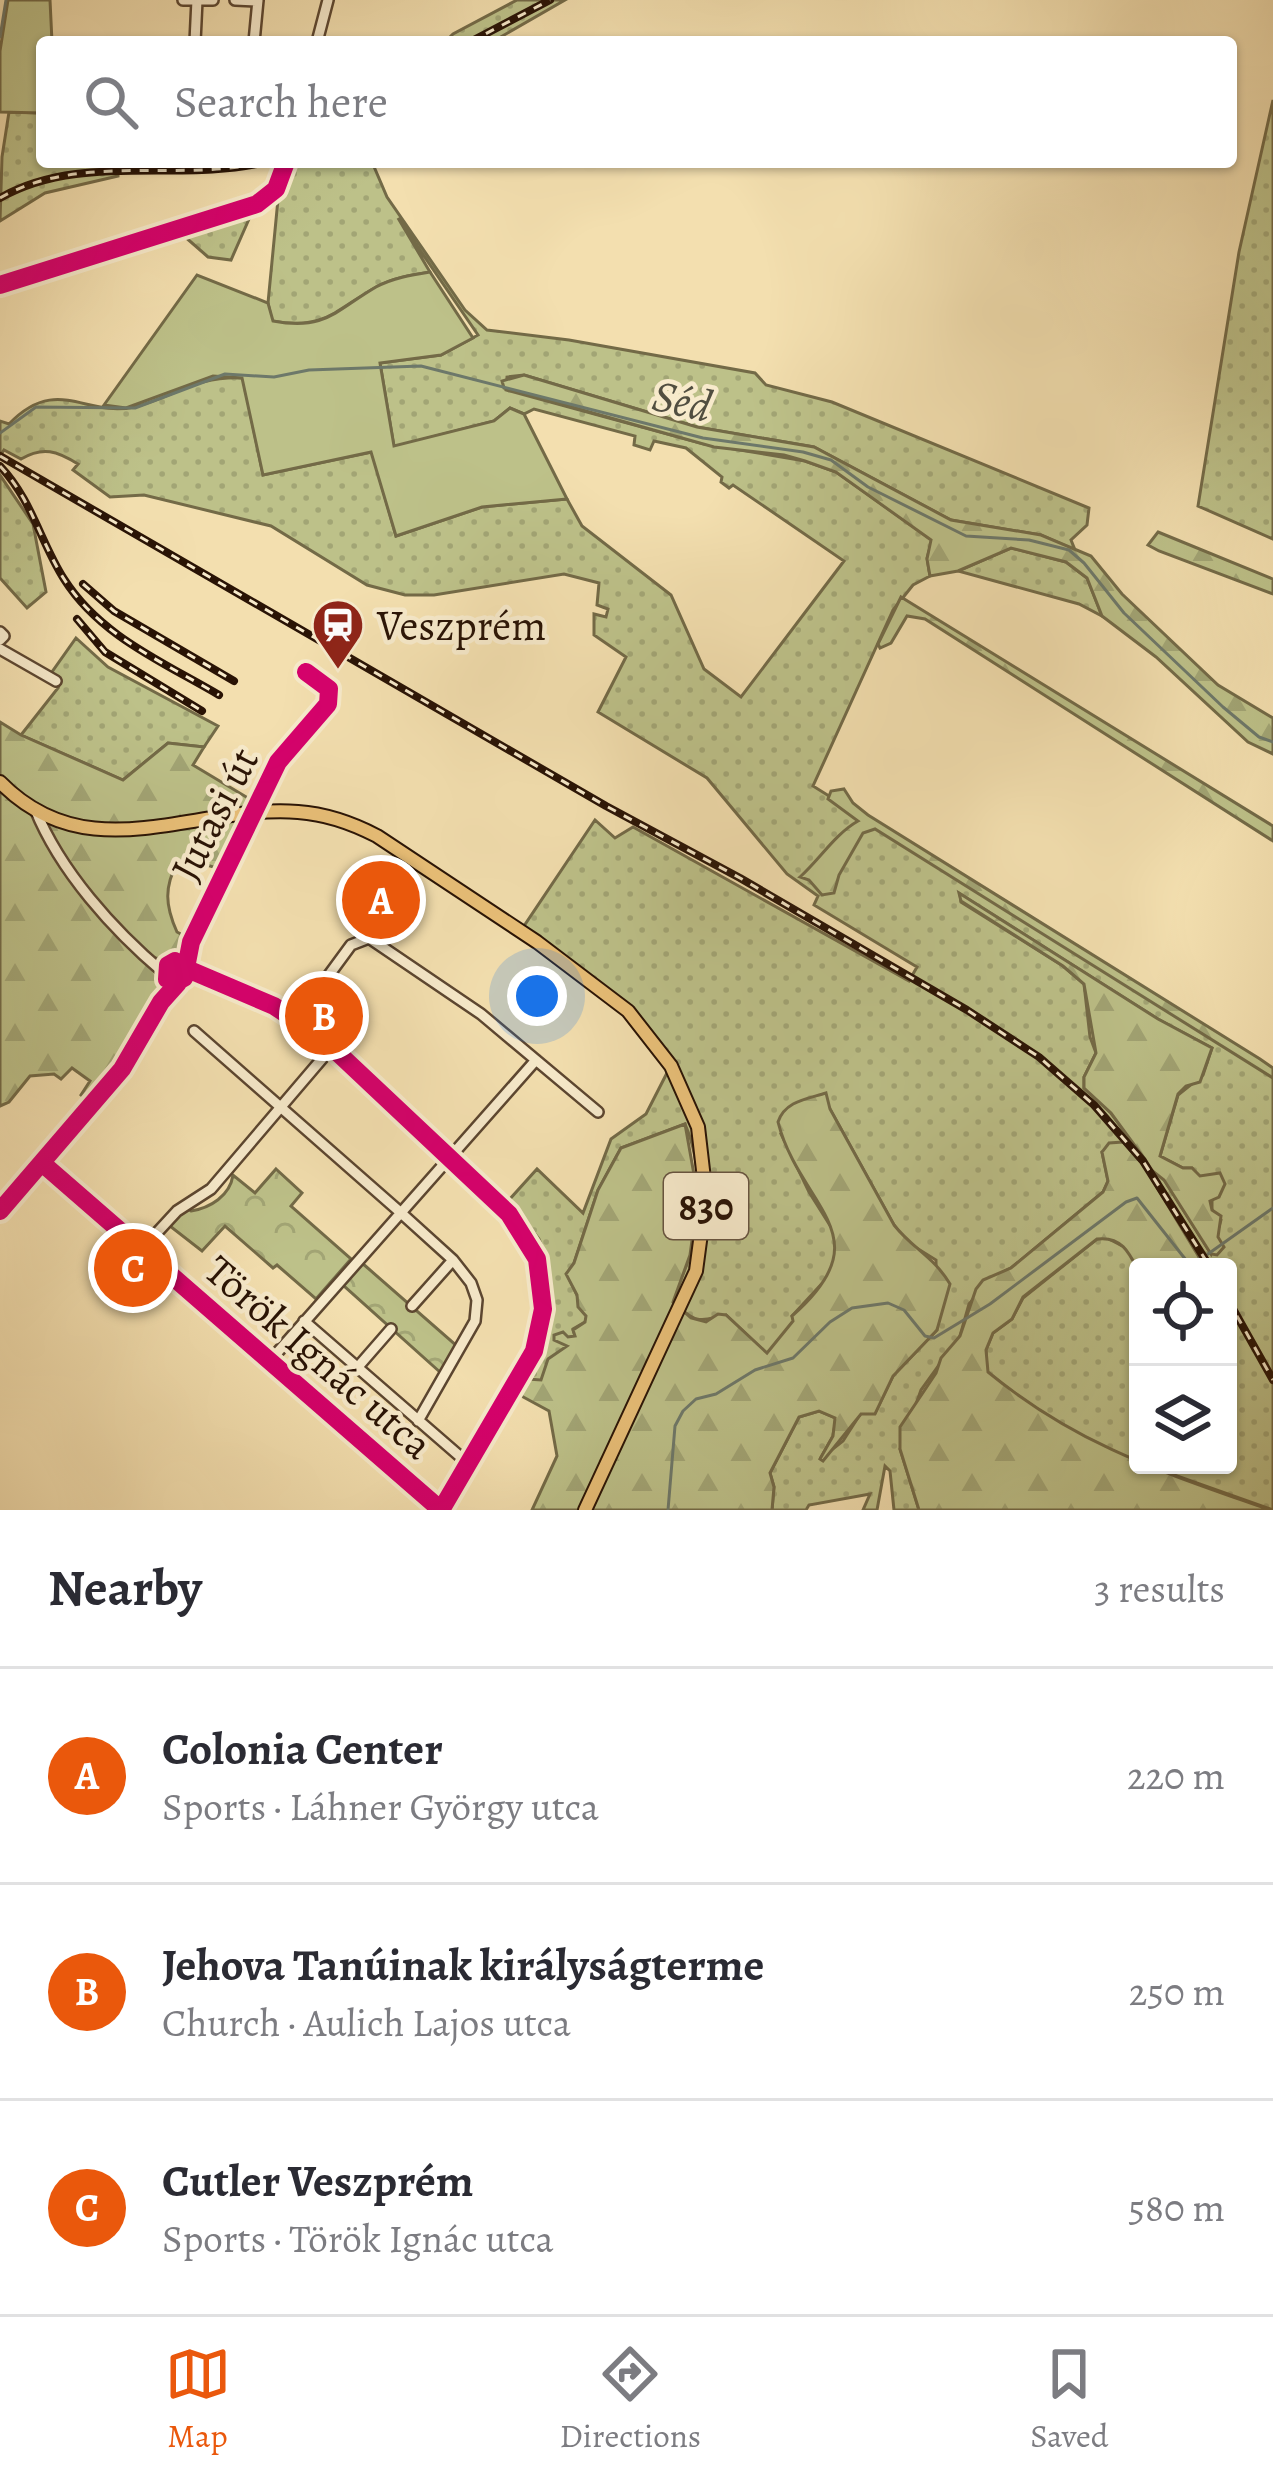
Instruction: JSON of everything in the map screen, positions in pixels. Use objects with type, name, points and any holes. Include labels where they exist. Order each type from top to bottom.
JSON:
[{"type":"main road","name":"830","points":[[0,782],[35,809],[70,825],[113,831],[170,827],[254,812],[313,813],[341,820],[377,836],[607,992],[645,1029],[682,1088],[698,1127],[706,1224],[685,1302],[584,1510]]},
{"type":"street","points":[[183,0],[213,0]]},
{"type":"street","points":[[235,0],[258,0],[255,36]]},
{"type":"street","points":[[319,36],[328,0]]},
{"type":"street","points":[[195,36],[197,1]]},
{"type":"street","points":[[0,285],[257,204],[276,189],[284,168]]},
{"type":"street","points":[[0,650],[56,681]]},
{"type":"street","name":"Jutasi út","points":[[0,1211],[122,1069],[161,1001],[283,755],[330,699],[326,685],[306,672]]},
{"type":"street","points":[[35,809],[53,848],[146,957],[274,1006],[296,1020],[332,1046],[518,1225],[537,1259],[542,1323],[528,1365],[441,1510]]},
{"type":"street","points":[[53,848],[51,836],[56,827],[70,825]]},
{"type":"street","points":[[296,1020],[351,945],[369,938],[481,1014],[598,1112]]},
{"type":"street","points":[[194,1030],[453,1260],[475,1290],[476,1315],[418,1420]]},
{"type":"street","points":[[141,1250],[177,1211],[211,1189],[332,1046]]},
{"type":"street","points":[[269,1361],[536,1060]]},
{"type":"street","name":"Török Ignác utca","points":[[42,1163],[441,1510]]},
{"type":"street","points":[[412,1306],[453,1260]]},
{"type":"street","points":[[304,1321],[463,1459]]},
{"type":"street","points":[[357,1368],[391,1329]]},
{"type":"green space","points":[[8,0],[50,0],[52,36],[36,36],[36,113],[0,112],[0,51]]},
{"type":"green space","points":[[517,0],[565,0],[502,36],[453,34]]},
{"type":"green space","points":[[1273,100],[1273,539],[1198,506],[1239,252]]},
{"type":"green space","points":[[9,112],[36,113],[36,168],[118,168],[118,176],[45,193],[0,221]]},
{"type":"green space","points":[[288,168],[375,168],[387,197],[465,310],[487,330],[755,373],[766,385],[832,402],[1089,508],[1087,525],[1071,540],[1075,550],[1041,535],[951,520],[814,447],[697,427],[524,375],[507,377],[506,390],[704,444],[805,461],[836,472],[932,540],[927,558],[930,576],[913,585],[893,610],[813,786],[1273,1074],[1273,1510],[1171,1474],[1237,1474],[1237,1258],[1200,1258],[1151,1176],[1160,1173],[1211,1254],[1221,1220],[1212,1210],[1212,1198],[1192,1168],[1160,1156],[1178,1095],[1203,1075],[1212,1048],[960,894],[961,902],[1084,984],[1096,1053],[1084,1088],[1111,1113],[1144,1158],[1139,1161],[1123,1142],[1102,1152],[1108,1181],[1103,1192],[1011,1268],[991,1278],[969,1304],[960,1336],[921,1390],[900,1449],[919,1510],[894,1510],[890,1471],[885,1466],[877,1510],[863,1510],[870,1494],[809,1505],[806,1510],[772,1510],[770,1473],[799,1417],[819,1411],[836,1418],[833,1436],[820,1459],[843,1441],[861,1413],[875,1413],[893,1376],[937,1330],[936,1260],[907,1242],[894,1225],[830,1109],[781,1134],[836,1235],[837,1254],[827,1278],[792,1316],[794,1321],[767,1354],[726,1315],[697,1319],[673,1302],[696,1224],[697,1172],[685,1124],[621,1148],[598,1190],[567,1274],[587,1316],[585,1322],[573,1329],[575,1336],[562,1341],[568,1346],[549,1362],[541,1381],[527,1379],[515,1389],[542,1323],[536,1256],[547,1259],[539,1239],[509,1200],[537,1169],[583,1213],[611,1139],[646,1114],[670,1067],[645,1030],[520,932],[595,820],[615,838],[633,827],[909,981],[917,967],[814,905],[818,896],[787,874],[707,778],[598,712],[626,657],[594,635],[594,614],[606,617],[608,609],[597,605],[599,583],[564,574],[434,595],[405,595],[367,585],[271,526],[144,495],[110,497],[73,470],[78,464],[57,453],[36,452],[21,459],[4,450],[0,456],[0,421],[9,424],[42,402],[134,407],[198,383],[243,378],[263,475],[372,452],[396,536],[482,507],[567,499],[582,526],[671,595],[704,669],[741,697],[844,561],[733,485],[729,488],[686,448],[654,441],[650,450],[634,445],[635,436],[534,409],[524,414],[510,408],[494,421],[394,447],[380,363],[441,355],[478,335],[398,218],[430,272],[382,284],[317,321],[272,321],[268,303],[279,189]]},
{"type":"green space","points":[[253,210],[231,260],[208,257],[184,236],[184,233]]},
{"type":"green space","points":[[430,272],[473,338],[441,355],[380,363],[394,446],[494,421],[510,408],[524,414],[567,499],[482,507],[396,536],[371,452],[263,475],[242,378],[213,376],[126,408],[104,405],[197,275],[268,303],[273,321],[305,323],[329,317],[382,284]]},
{"type":"green space","points":[[524,375],[697,427],[814,447],[951,520],[1041,535],[1091,556],[1122,594],[1218,685],[1273,718],[1273,754],[1248,742],[1156,657],[1102,616],[1087,578],[1066,562],[1011,548],[958,571],[930,576],[931,540],[836,472],[784,455],[714,447],[504,388],[502,381]]},
{"type":"green space","points":[[0,475],[33,524],[46,592],[27,608],[0,578]]},
{"type":"green space","points":[[1158,532],[1273,579],[1273,594],[1148,545]]},
{"type":"green space","points":[[1011,548],[1066,562],[1087,578],[1102,616],[1079,604],[958,571]]},
{"type":"green space","points":[[901,597],[1273,826],[1273,841],[925,619],[907,616],[891,643],[880,648]]},
{"type":"green space","points":[[76,638],[108,667],[218,726],[204,747],[168,743],[123,780],[21,735],[58,688],[47,679]]},
{"type":"green space","points":[[0,722],[123,780],[168,743],[204,747],[193,765],[248,798],[253,806],[227,871],[178,861],[170,879],[168,905],[177,932],[192,940],[175,961],[149,957],[166,979],[159,1007],[93,1105],[81,1095],[90,1081],[72,1068],[61,1079],[54,1074],[30,1076],[0,1106]]},
{"type":"green space","points":[[844,789],[868,815],[1260,1059],[1273,1068],[1273,1078],[875,829],[863,833],[834,893],[822,895],[800,877],[858,821],[828,799],[831,791]]},
{"type":"green space","points":[[959,893],[1212,1048],[1200,1082],[1178,1094],[1160,1156],[1200,1176],[1220,1173],[1225,1184],[1219,1197],[1210,1201],[1212,1210],[1221,1216],[1218,1237],[1224,1247],[1217,1255],[1211,1254],[1164,1180],[1154,1172],[1153,1181],[1200,1258],[1131,1258],[1118,1243],[1097,1239],[1023,1297],[1012,1319],[993,1333],[986,1350],[988,1372],[1055,1419],[1129,1457],[1129,1474],[1171,1474],[1270,1510],[919,1510],[900,1449],[900,1427],[941,1358],[960,1336],[976,1289],[983,1280],[1011,1268],[1103,1192],[1108,1181],[1102,1152],[1109,1143],[1123,1142],[1139,1160],[1144,1158],[1111,1113],[1084,1088],[1096,1053],[1084,984],[961,901]]},
{"type":"green space","points":[[826,1093],[830,1109],[894,1225],[950,1284],[937,1330],[893,1376],[875,1414],[861,1414],[823,1461],[835,1418],[819,1411],[799,1417],[770,1473],[772,1510],[532,1510],[557,1456],[549,1411],[514,1392],[527,1379],[541,1380],[548,1359],[567,1346],[554,1340],[554,1335],[575,1336],[573,1330],[585,1322],[566,1274],[598,1190],[621,1148],[685,1124],[698,1197],[690,1255],[673,1302],[691,1318],[706,1322],[726,1315],[767,1353],[819,1288],[832,1264],[834,1242],[828,1221],[789,1152],[778,1122],[791,1105]]},
{"type":"green space","points":[[276,1169],[302,1193],[291,1206],[351,1259],[316,1299],[225,1226],[202,1251],[166,1223],[185,1206],[191,1211],[218,1200],[233,1175],[255,1193]]},
{"type":"green space","points":[[1107,1238],[1128,1249],[1132,1258],[1129,1458],[1059,1423],[987,1372],[986,1350],[993,1333],[1012,1319],[1023,1298],[1097,1239]]},
{"type":"green space","points":[[362,1263],[457,1346],[441,1373],[343,1285]]},
{"type":"waterway","points":[[0,37],[6,0]]},
{"type":"waterway","name":"Séd","points":[[0,433],[36,407],[135,408],[225,374],[274,377],[309,370],[421,366],[703,438],[803,452],[831,460],[868,487],[966,536],[1029,540],[1069,550],[1124,613],[1223,707],[1259,737],[1273,742]]},
{"type":"waterway","points":[[668,1510],[675,1426],[683,1411],[696,1399],[716,1394],[755,1370],[793,1358],[852,1308],[888,1303],[904,1310],[925,1336],[934,1338],[990,1304],[1137,1198],[1184,1258]]},
{"type":"waterway","points":[[1208,1254],[1273,1208]]},
{"type":"railway","points":[[481,36],[550,0]]},
{"type":"railway","points":[[0,198],[63,176],[233,168]]},
{"type":"railway","points":[[0,456],[606,806],[740,878],[1039,1057],[1094,1105],[1143,1161],[1204,1258]]},
{"type":"railway","points":[[0,466],[20,493],[64,579],[96,617],[134,646],[219,695]]},
{"type":"railway","points":[[83,584],[114,611],[234,681]]},
{"type":"railway","points":[[77,619],[105,652],[202,711]]},
{"type":"railway","points":[[1237,1316],[1273,1380]]},
{"type":"cycle path","points":[[0,285],[257,204],[276,189],[284,168]]},
{"type":"cycle path","points":[[184,966],[175,961],[168,965],[167,979],[175,983],[184,978],[191,942],[278,762],[328,704],[329,689],[306,672]]},
{"type":"cycle path","points":[[185,968],[274,1006],[321,1037],[509,1214],[537,1259],[543,1309],[534,1351],[441,1510]]},
{"type":"cycle path","points":[[0,1211],[122,1069],[161,1002],[178,983]]},
{"type":"cycle path","points":[[42,1163],[441,1510]]},
{"type":"place","name":"Veszprém","points":[[338,671]]},
{"type":"place","name":"Colonia Center","points":[[381,900]]},
{"type":"place","name":"Jehova Tanúinak királyságterme","points":[[324,1016]]},
{"type":"place","name":"Cutler Veszprém","points":[[133,1268]]}]
